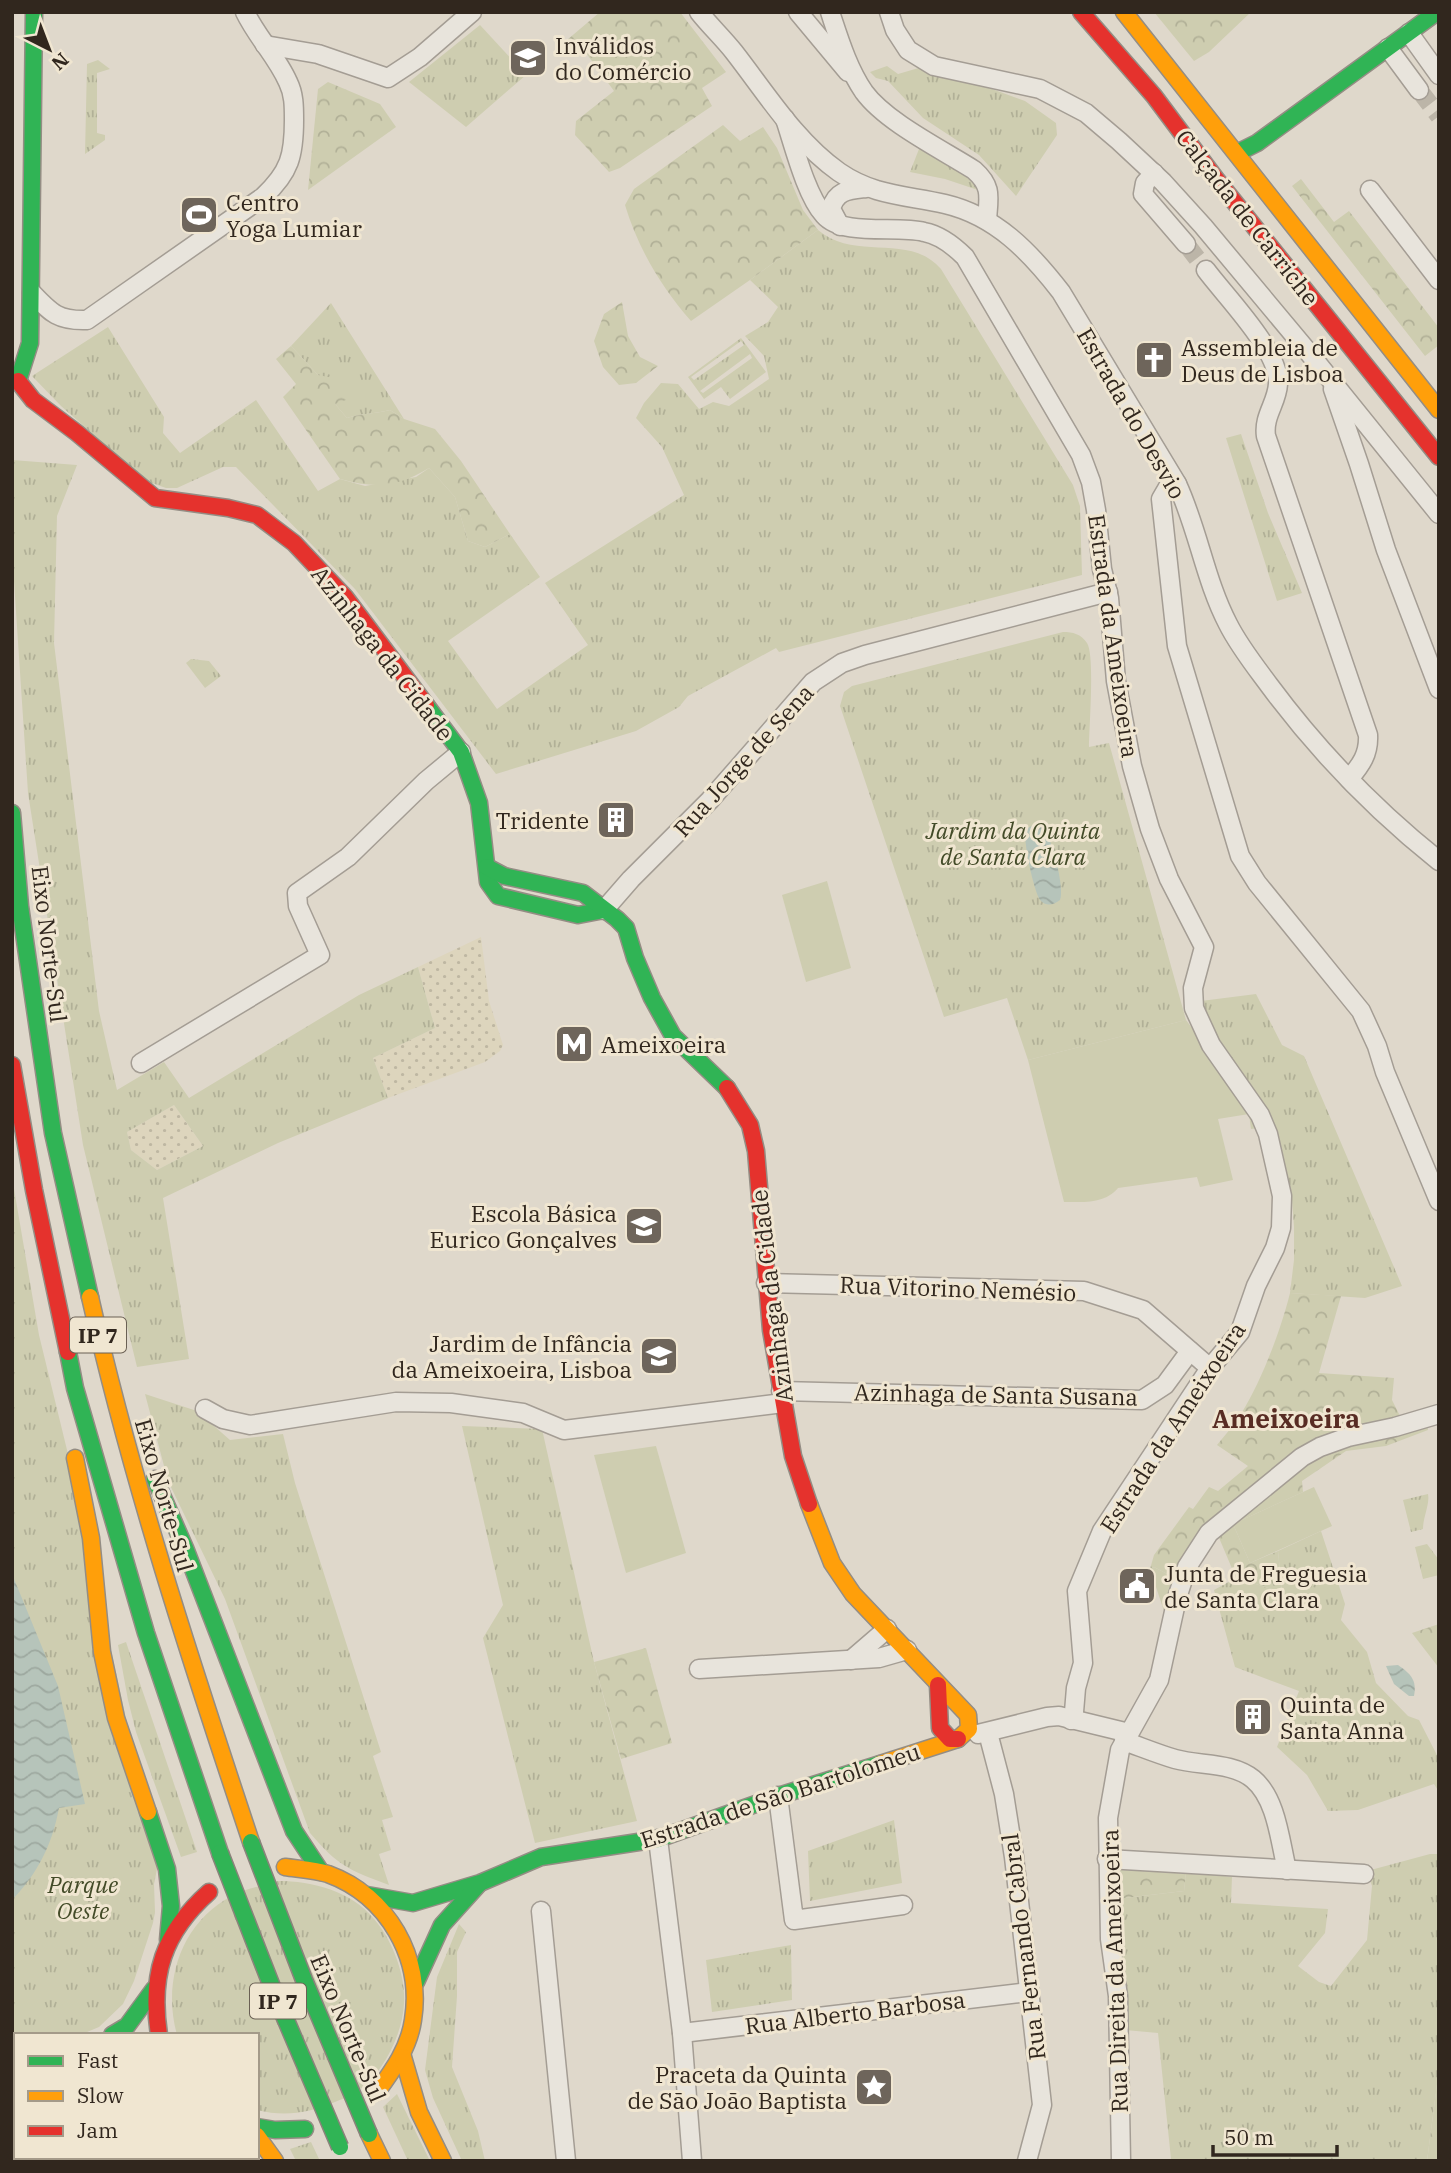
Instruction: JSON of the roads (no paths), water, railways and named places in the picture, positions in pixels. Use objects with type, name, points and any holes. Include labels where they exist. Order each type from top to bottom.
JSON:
[{"type":"main road","points":[[18,381],[25,160],[34,12]]},
{"type":"main road","name":"Calçada de Carriche","points":[[1081,12],[1154,96],[1216,179],[1439,457]]},
{"type":"main road","name":"Calçada de Carriche","points":[[1124,12],[1439,410]]},
{"type":"main road","points":[[1154,96],[1213,156],[1223,157],[1237,153],[1252,146],[1437,12]]},
{"type":"main road","points":[[17,114],[30,203],[32,293],[30,343],[18,381]]},
{"type":"main road","name":"Azinhaga da Cidade","points":[[18,381],[33,400],[78,433],[155,498],[228,508],[257,515],[293,543],[345,597],[461,752],[479,803],[493,875],[583,893],[626,928],[652,998],[673,1036],[726,1086],[750,1125],[756,1151],[771,1330],[793,1456],[832,1563],[853,1594],[965,1712]]},
{"type":"main road","name":"Eixo Norte-Sul","points":[[12,813],[20,906],[53,1133],[105,1364],[178,1623],[251,1842],[304,1980],[382,2161]]},
{"type":"main road","name":"IP 7","points":[[12,1065],[34,1190],[75,1388],[146,1633],[220,1853],[274,1992],[343,2154]]},
{"type":"main road","points":[[105,1364],[185,1548],[293,1831],[321,1872]]},
{"type":"main road","points":[[66,1414],[75,1388]]},
{"type":"main road","points":[[71,1438],[91,1538],[102,1652],[116,1718],[167,1869],[171,1906],[168,1940]]},
{"type":"main road","points":[[926,1748],[939,1724],[942,1713],[949,1709],[965,1712],[970,1728],[961,1737],[950,1739],[939,1724],[938,1685]]},
{"type":"main road","name":"Estrada de São Bartolomeu","points":[[367,1895],[413,1903],[480,1883],[544,1857],[658,1839],[778,1796],[961,1737]]},
{"type":"main road","points":[[285,1867],[321,1872],[345,1881],[367,1895],[385,1913],[400,1934],[410,1957],[416,1982],[412,2034],[403,2057],[389,2080],[377,2092]]},
{"type":"main road","name":"Estrada de São Bartolomeu","points":[[416,1982],[443,1925],[480,1883]]},
{"type":"main road","points":[[159,2033],[154,1989],[159,1964],[168,1940],[182,1918],[209,1892]]},
{"type":"main road","points":[[115,2033],[127,2026],[154,1989]]},
{"type":"main road","points":[[403,2057],[419,2112],[443,2161]]},
{"type":"main road","points":[[259,2127],[305,2129]]},
{"type":"main road","points":[[259,2139],[275,2161]]},
{"type":"street","points":[[32,293],[47,309],[67,320],[87,320],[273,187],[286,171],[294,145],[293,104],[287,80],[245,12]]},
{"type":"street","points":[[265,46],[318,54],[388,78],[420,57],[472,12]]},
{"type":"street","points":[[699,12],[785,119],[815,202],[827,218],[840,226]]},
{"type":"street","points":[[799,12],[860,85]]},
{"type":"street","points":[[830,12],[843,49],[865,94],[890,117],[986,180],[989,196],[987,219]]},
{"type":"street","name":"Calçada de Carriche","points":[[890,12],[895,30],[908,50],[934,66],[1040,89],[1086,113],[1154,173],[1203,226],[1439,514]]},
{"type":"street","points":[[1409,33],[1439,75]]},
{"type":"street","points":[[1388,48],[1419,90]]},
{"type":"street","name":"Estrada do Desvio","points":[[785,119],[838,171],[866,188],[971,211],[987,219],[1018,243],[1043,269],[1061,292],[1177,484],[1227,622],[1239,643],[1291,714],[1323,752],[1389,818],[1439,861]]},
{"type":"street","points":[[1154,173],[1145,183],[1143,194],[1186,244]]},
{"type":"street","points":[[840,226],[831,209],[834,200],[845,190],[866,188]]},
{"type":"street","points":[[1370,190],[1439,281]]},
{"type":"street","name":"Estrada da Ameixoeira","points":[[840,226],[924,232],[947,241],[965,257],[1084,462],[1094,496],[1102,569],[1108,593],[1116,681],[1132,766],[1150,828],[1169,878],[1203,947],[1193,988],[1193,1001],[1211,1045],[1248,1098],[1268,1133],[1282,1196],[1283,1209],[1275,1248],[1256,1286],[1240,1332],[1210,1368],[1102,1531],[1077,1591],[1083,1663],[1071,1720]]},
{"type":"street","points":[[1206,270],[1267,348],[1278,379],[1276,395],[1266,419],[1266,436],[1368,735],[1366,757],[1349,779]]},
{"type":"street","points":[[1328,377],[1386,550],[1439,689]]},
{"type":"street","points":[[1177,484],[1168,487],[1161,499],[1177,646],[1240,856],[1257,883],[1361,1010],[1439,1202]]},
{"type":"street","name":"Rua Jorge de Sena","points":[[604,910],[710,800],[808,687],[831,668],[865,655],[1108,593]]},
{"type":"street","points":[[141,1063],[320,955],[298,906],[297,893],[348,857],[426,781],[461,752]]},
{"type":"street","name":"Rua Vitorino Nemésio","points":[[766,1283],[1084,1291],[1143,1310],[1210,1368]]},
{"type":"street","name":"Azinhaga de Santa Susana","points":[[205,1409],[223,1419],[250,1424],[396,1402],[452,1403],[523,1413],[564,1430],[782,1397],[1142,1400],[1165,1385],[1191,1352]]},
{"type":"street","name":"Rua Direita da Ameixoeira","points":[[1121,2161],[1118,1996],[1110,1939],[1108,1818],[1120,1750],[1158,1680],[1177,1598],[1188,1567],[1209,1533],[1302,1458],[1320,1447],[1348,1437],[1439,1414]]},
{"type":"street","points":[[852,1660],[887,1629]]},
{"type":"street","points":[[699,1669],[879,1658],[907,1650]]},
{"type":"street","name":"Azinhaga da Cidade","points":[[965,1712],[988,1732]]},
{"type":"street","name":"Estrada de São Bartolomeu","points":[[961,1737],[1046,1717],[1059,1716],[1071,1720]]},
{"type":"street","points":[[1071,1720],[1126,1737],[1175,1759],[1238,1770],[1254,1780],[1267,1799],[1275,1820],[1287,1870]]},
{"type":"street","name":"Rua Fernando Cabral","points":[[988,1732],[1006,1806],[1042,2105],[1027,2161]]},
{"type":"street","points":[[778,1796],[794,1920],[903,1905]]},
{"type":"street","points":[[658,1839],[682,2032],[692,2161]]},
{"type":"street","points":[[1107,1859],[1364,1874]]},
{"type":"street","points":[[541,1911],[566,2161]]},
{"type":"street","name":"Rua Alberto Barbosa","points":[[682,2032],[1029,1992]]},
{"type":"water","points":[[1035,824],[1041,825],[1045,830],[1059,873],[1060,900],[1053,904],[1045,904],[1040,900],[1029,865],[1025,834],[1026,829]]},
{"type":"water","points":[[12,1574],[58,1686],[85,1804],[59,1808],[43,1858],[12,1900]]},
{"type":"water","points":[[1398,1665],[1412,1678],[1414,1696],[1409,1696],[1394,1684],[1386,1666]]},
{"type":"tunnel","points":[[1419,90],[1439,116]]},
{"type":"tunnel","points":[[1186,244],[1206,270]]},
{"type":"place","name":"Inválidos do Comércio","points":[[528,58]]},
{"type":"place","name":"Centro Yoga Lumiar","points":[[199,215]]},
{"type":"place","name":"Assembleia de Deus de Lisboa","points":[[1154,360]]},
{"type":"place","name":"Tridente","points":[[616,820]]},
{"type":"place","name":"Ameixoeira","points":[[574,1044]]},
{"type":"place","name":"Escola Básica Eurico Gonçalves","points":[[644,1226]]},
{"type":"place","name":"Jardim de Infância da Ameixoeira, Lisboa","points":[[659,1356]]},
{"type":"place","name":"Junta de Freguesia de Santa Clara","points":[[1137,1586]]},
{"type":"place","name":"Quinta de Santa Anna","points":[[1253,1717]]},
{"type":"place","name":"Praceta da Quinta de São João Baptista","points":[[874,2087]]},
{"type":"district","name":"Ameixoeira","points":[[1286,1418]]},
{"type":"park label","name":"Jardim da Quinta de Santa Clara","points":[[1013,843]]},
{"type":"park label","name":"Parque Oeste","points":[[83,1897]]}]
